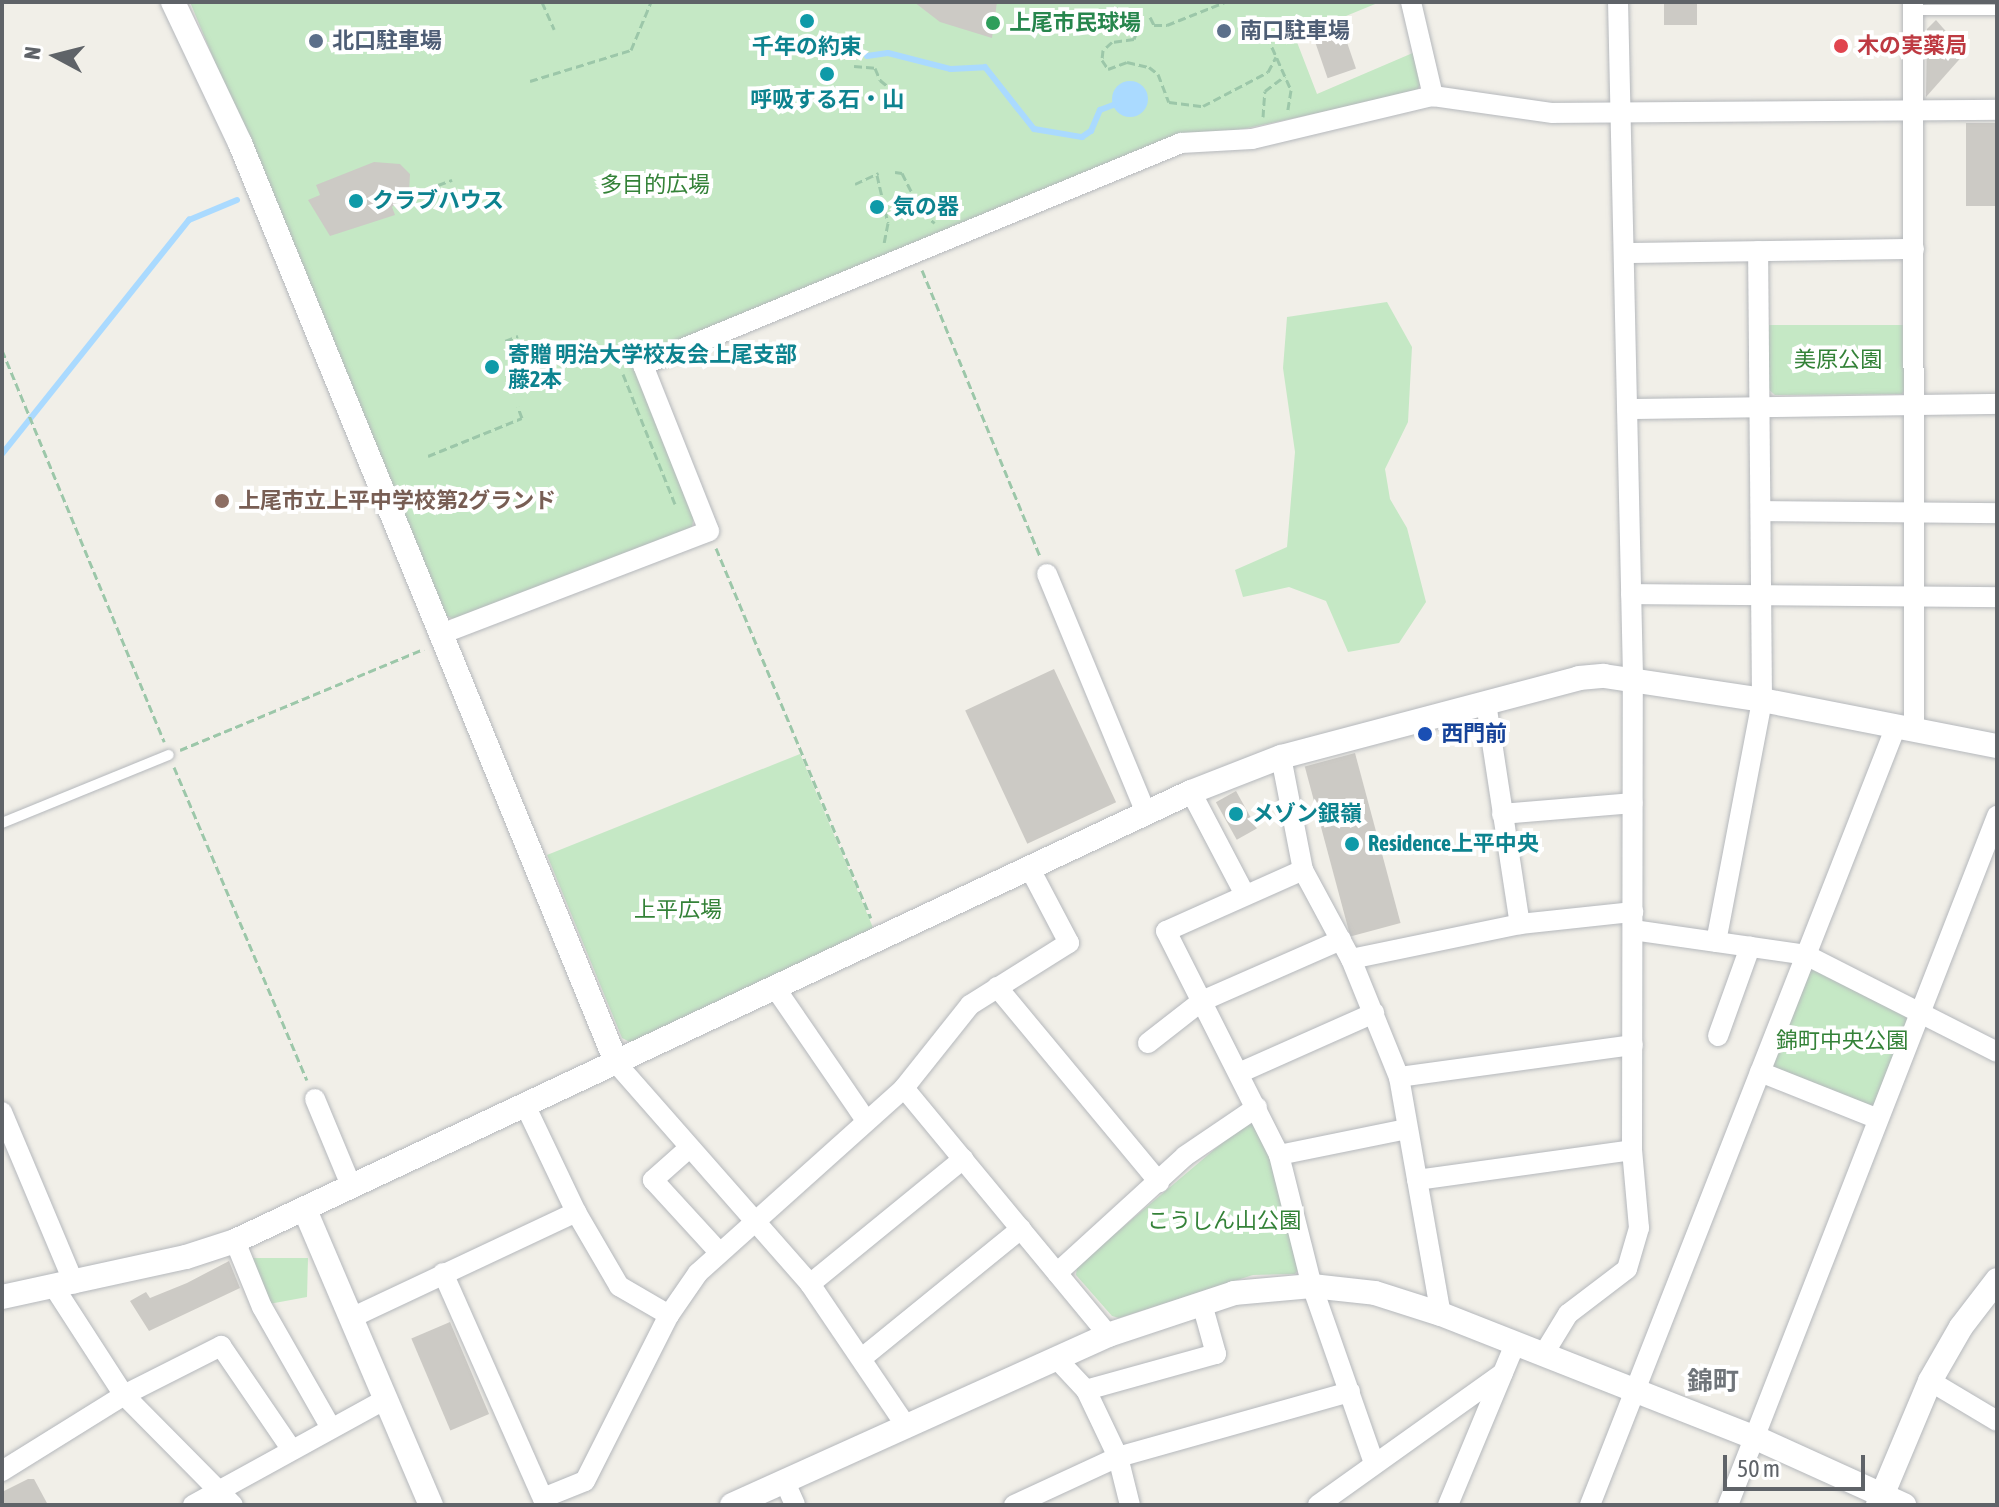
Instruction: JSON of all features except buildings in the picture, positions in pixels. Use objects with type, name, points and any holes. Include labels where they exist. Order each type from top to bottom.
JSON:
[{"type":"street","points":[[173,2],[240,143],[617,1064],[688,1149],[810,1284],[907,1427]]},
{"type":"street","points":[[1411,2],[1433,96]]},
{"type":"street","points":[[1543,1355],[1568,1314],[1627,1269],[1639,1228],[1632,1150],[1633,677],[1618,2]]},
{"type":"street","points":[[1590,1505],[1806,955],[1905,728],[1914,597],[1913,6]]},
{"type":"street","points":[[443,637],[709,531],[643,365],[1181,143],[1252,139],[1433,96],[1553,113],[1997,110]]},
{"type":"street","points":[[1624,253],[1914,249]]},
{"type":"street","points":[[1716,942],[1762,700],[1758,251]]},
{"type":"street","points":[[1627,409],[1997,404]]},
{"type":"street","points":[[1761,511],[1997,513]]},
{"type":"street","points":[[1047,574],[1146,813]]},
{"type":"street","points":[[1631,594],[1997,597]]},
{"type":"street","points":[[2,1297],[64,1285],[235,1241],[526,1107],[1191,792],[1281,757],[1579,678],[1633,677],[1997,746]]},
{"type":"street","points":[[1486,703],[1520,924]]},
{"type":"street","points":[[1281,757],[1303,870],[1351,959],[1399,1077],[1441,1314]]},
{"type":"street","points":[[1191,792],[1245,895]]},
{"type":"street","points":[[1502,814],[1633,803]]},
{"type":"street","points":[[1728,1505],[1997,816]]},
{"type":"street","points":[[443,1273],[545,1501],[585,1481],[669,1315],[719,1252],[865,1119],[904,1088],[970,1005],[1069,943],[1030,869]]},
{"type":"street","points":[[1303,870],[1166,931],[1279,1155],[1312,1286],[1374,1463]]},
{"type":"street","points":[[1351,959],[1520,924],[1633,921],[1716,942],[1806,955],[1997,1052]]},
{"type":"street","points":[[1148,1043],[1202,1001],[1341,940]]},
{"type":"street","points":[[1718,1036],[1750,947]]},
{"type":"street","points":[[997,987],[1159,1182]]},
{"type":"street","points":[[776,989],[865,1119]]},
{"type":"street","points":[[1239,1073],[1374,1013]]},
{"type":"street","points":[[1399,1077],[1633,1045]]},
{"type":"street","points":[[1760,1072],[1878,1119]]},
{"type":"street","points":[[904,1088],[1108,1335]]},
{"type":"street","points":[[315,1099],[352,1188]]},
{"type":"street","points":[[526,1107],[576,1212],[619,1286],[669,1315]]},
{"type":"street","points":[[1057,1273],[1185,1156],[1257,1107]]},
{"type":"street","points":[[2,1112],[64,1285],[124,1395],[227,1497]]},
{"type":"street","points":[[1279,1155],[1407,1129]]},
{"type":"street","points":[[688,1149],[653,1180],[719,1252]]},
{"type":"street","points":[[1417,1180],[1632,1150]]},
{"type":"street","points":[[810,1284],[963,1159]]},
{"type":"street","points":[[305,1210],[431,1505]]},
{"type":"street","points":[[351,1318],[576,1212]]},
{"type":"street","points":[[862,1358],[1021,1229]]},
{"type":"street","points":[[235,1241],[262,1307],[331,1428]]},
{"type":"street","points":[[1880,1498],[1930,1381],[1961,1327],[1997,1280]]},
{"type":"street","points":[[732,1505],[1108,1335],[1234,1293],[1312,1286],[1375,1293],[1441,1314],[1754,1437],[1880,1498],[1904,1505]]},
{"type":"street","points":[[1086,1390],[1216,1354],[1202,1304]]},
{"type":"street","points":[[1448,1505],[1515,1344]]},
{"type":"street","points":[[2,1471],[124,1395],[221,1346],[292,1450]]},
{"type":"street","points":[[1056,1358],[1086,1390],[1118,1457],[1130,1505]]},
{"type":"street","points":[[1318,1505],[1503,1373]]},
{"type":"street","points":[[1930,1381],[1997,1421]]},
{"type":"street","points":[[1014,1505],[1118,1457],[1350,1392]]},
{"type":"street","points":[[193,1505],[227,1497],[292,1450],[384,1400]]},
{"type":"street","points":[[784,1480],[795,1505]]},
{"type":"lane","points":[[1913,6],[1997,10]]},
{"type":"lane","points":[[2,823],[169,755]]},
{"type":"path","points":[[542,2],[554,29]]},
{"type":"path","points":[[530,81],[631,50],[651,2]]},
{"type":"path","points":[[1150,17],[1154,25],[1167,25],[1225,2]]},
{"type":"path","points":[[1140,21],[1134,39],[1112,42],[1102,60],[1108,69],[1127,62],[1149,67],[1158,74],[1169,102],[1203,106],[1268,72],[1276,57]]},
{"type":"path","points":[[854,66],[875,68],[880,80],[896,93]]},
{"type":"path","points":[[1263,118],[1262,97],[1285,76]]},
{"type":"path","points":[[855,184],[878,174],[888,223],[880,250]]},
{"type":"path","points":[[438,185],[452,180]]},
{"type":"path","points":[[915,253],[1047,574]]},
{"type":"path","points":[[505,341],[518,336]]},
{"type":"path","points":[[2,350],[315,1099]]},
{"type":"path","points":[[623,374],[675,504]]},
{"type":"path","points":[[428,456],[522,418],[518,407]]},
{"type":"path","points":[[709,531],[880,940]]},
{"type":"path","points":[[169,755],[443,637]]},
{"type":"green space","name":"多目的広場","points":[[190,2],[1380,2],[1295,37],[1317,94],[1415,52],[1422,82],[1416,92],[1220,134],[903,249],[632,360],[694,515],[692,528],[457,620],[444,615]]},
{"type":"green space","points":[[1387,302],[1412,347],[1408,422],[1385,469],[1390,499],[1407,528],[1426,602],[1399,643],[1348,652],[1326,601],[1289,587],[1243,597],[1235,570],[1287,547],[1295,452],[1283,368],[1287,317]]},
{"type":"green space","name":"美原公園","points":[[1769,325],[1907,325],[1907,387],[1902,394],[1775,395],[1768,389]]},
{"type":"green space","name":"上平広場","points":[[800,754],[874,930],[632,1043],[622,1038],[547,855]]},
{"type":"green space","name":"錦町中央公園","points":[[1818,966],[1909,1013],[1910,1022],[1875,1112],[1777,1074],[1772,1065],[1810,970]]},
{"type":"green space","name":"こうしん山公園","points":[[1248,1121],[1258,1122],[1275,1159],[1301,1266],[1295,1274],[1253,1275],[1119,1318],[1112,1316],[1076,1275],[1077,1266]]},
{"type":"green space","points":[[249,1258],[308,1258],[307,1297],[269,1304]]},
{"type":"water","points":[[1130,81],[1143,86],[1148,99],[1143,112],[1130,117],[1117,112],[1112,99],[1117,86]]},
{"type":"waterway","points":[[867,56],[888,53],[951,69],[985,67],[1034,129],[1082,137],[1091,131],[1100,110],[1113,105]]},
{"type":"waterway","points":[[2,454],[189,220],[237,200]]},
{"type":"place","name":"千年の約束","points":[[807,21]]},
{"type":"place","name":"上尾市民球場","points":[[993,23]]},
{"type":"place","name":"南口駐車場","points":[[1224,31]]},
{"type":"place","name":"北口駐車場","points":[[316,41]]},
{"type":"place","name":"木の実薬局","points":[[1841,46]]},
{"type":"place","name":"呼吸する石・山","points":[[827,74]]},
{"type":"place","name":"クラブハウス","points":[[356,201]]},
{"type":"place","name":"気の器","points":[[877,207]]},
{"type":"place","name":"寄贈 明治大学校友会上尾支部 藤2本","points":[[492,367]]},
{"type":"place","name":"上尾市立上平中学校第2グランド","points":[[222,501]]},
{"type":"place","name":"西門前","points":[[1425,734]]},
{"type":"place","name":"メゾン銀嶺","points":[[1236,814]]},
{"type":"place","name":"Residence上平中央","points":[[1352,844]]},
{"type":"district","name":"錦町","points":[[1713,1382]]}]
